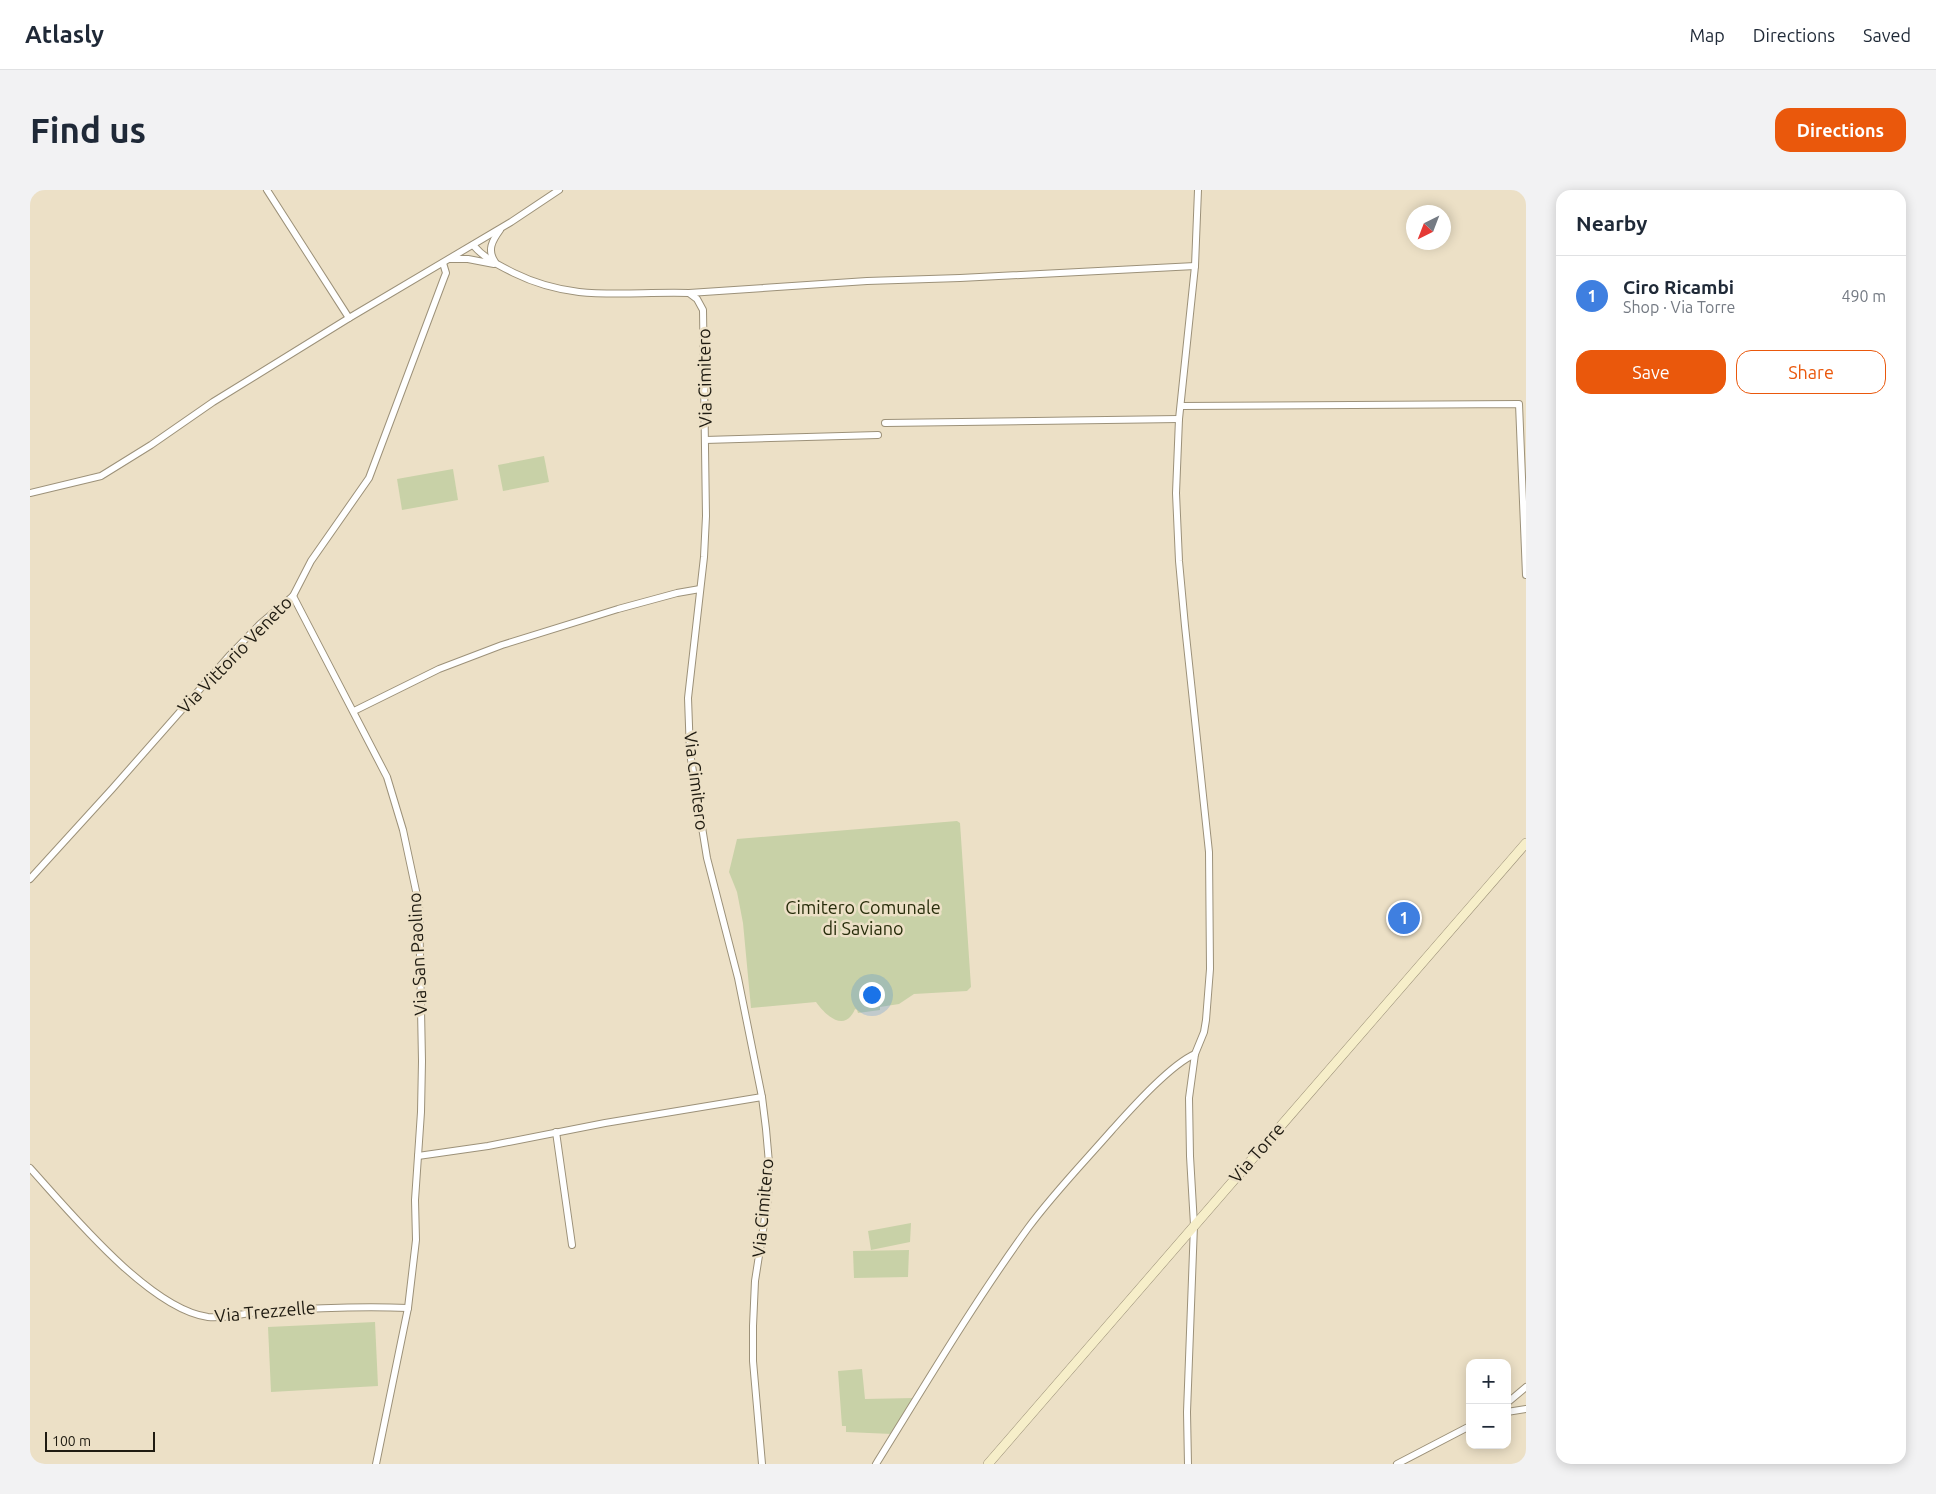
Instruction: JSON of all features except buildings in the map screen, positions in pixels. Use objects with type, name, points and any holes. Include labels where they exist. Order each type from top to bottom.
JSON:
[{"type":"main road","name":"Via Torre","points":[[988,1464],[1526,843]]},
{"type":"street","points":[[267,190],[349,318]]},
{"type":"street","points":[[30,493],[102,476],[213,402],[349,318],[501,228],[559,190]]},
{"type":"street","points":[[1188,1464],[1188,1402],[1194,1226],[1189,1098],[1195,1054],[1204,1032],[1206,1020],[1210,969],[1209,852],[1179,561],[1176,493],[1179,419],[1195,266],[1198,190]]},
{"type":"street","points":[[498,265],[492,258],[491,245],[501,228]]},
{"type":"street","points":[[473,245],[486,258],[529,280],[556,289],[577,293],[689,293],[867,281],[1195,266]]},
{"type":"street","points":[[450,258],[468,259],[498,265]]},
{"type":"street","name":"Via Vittorio Veneto","points":[[30,879],[112,790],[230,655],[260,624],[293,596],[311,561],[369,478],[446,273],[443,263]]},
{"type":"street","name":"Via Cimitero","points":[[689,293],[697,299],[703,310],[706,516],[688,698],[690,753],[707,858],[738,978],[762,1097],[769,1163],[768,1198],[755,1281],[753,1326],[753,1361],[762,1464]]},
{"type":"street","points":[[1181,406],[1523,404],[1526,575]]},
{"type":"street","points":[[885,423],[1179,419]]},
{"type":"street","points":[[705,440],[878,435]]},
{"type":"street","points":[[354,711],[439,669],[502,645],[677,592],[700,588]]},
{"type":"street","name":"Via San Paolino","points":[[293,596],[387,778],[403,830],[419,905],[422,1061],[415,1200],[416,1240],[408,1308],[376,1464]]},
{"type":"street","points":[[876,1464],[971,1312],[1029,1227],[1129,1111],[1174,1068],[1187,1057],[1195,1054]]},
{"type":"street","points":[[418,1156],[488,1146],[556,1132],[762,1097]]},
{"type":"street","points":[[556,1132],[572,1246]]},
{"type":"street","name":"Via Trezzelle","points":[[30,1168],[103,1249],[156,1292],[193,1313],[216,1318],[324,1307],[408,1308]]},
{"type":"street","points":[[1511,1400],[1526,1387]]},
{"type":"street","points":[[1511,1411],[1526,1409]]},
{"type":"street","points":[[1397,1464],[1466,1428]]},
{"type":"green space","points":[[544,456],[549,482],[503,491],[498,465]]},
{"type":"green space","points":[[453,469],[458,500],[402,510],[397,479]]},
{"type":"green space","name":"Cimitero Comunale di Saviano","points":[[957,821],[960,823],[971,987],[967,991],[914,994],[899,1004],[880,1007],[880,1010],[858,1013],[855,1009],[851,1016],[841,1021],[830,1017],[816,1002],[751,1008],[743,923],[737,892],[729,872],[737,839]]},
{"type":"green space","points":[[911,1223],[910,1242],[871,1250],[868,1231]]},
{"type":"green space","points":[[909,1250],[908,1277],[854,1278],[853,1251]]},
{"type":"green space","points":[[375,1322],[378,1386],[271,1392],[268,1327]]},
{"type":"green space","points":[[862,1369],[865,1399],[914,1398],[892,1434],[846,1432],[846,1426],[842,1426],[838,1371]]},
{"type":"place","name":"Ciro Ricambi","points":[[1404,918]]}]
